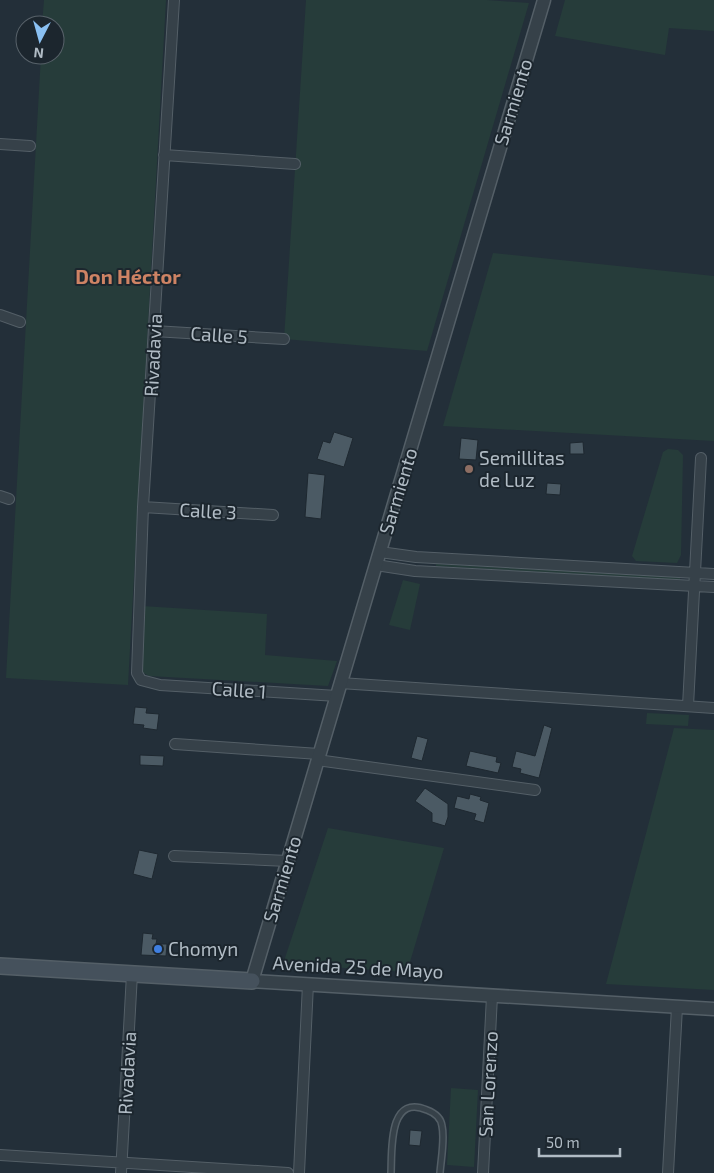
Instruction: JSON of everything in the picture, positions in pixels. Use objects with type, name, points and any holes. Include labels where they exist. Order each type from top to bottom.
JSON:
[{"type":"main road","name":"Avenida 25 de Mayo","points":[[0,966],[252,981]]},
{"type":"street","name":"Rivadavia","points":[[142,680],[137,673],[136,664],[143,507],[174,0]]},
{"type":"street","name":"Sarmiento","points":[[252,981],[544,0]]},
{"type":"street","points":[[0,144],[30,146]]},
{"type":"street","points":[[164,155],[295,164]]},
{"type":"street","points":[[0,315],[20,322]]},
{"type":"street","name":"Calle 5","points":[[154,330],[284,339]]},
{"type":"street","points":[[688,706],[701,458]]},
{"type":"street","name":"Calle 3","points":[[143,507],[273,515]]},
{"type":"street","points":[[380,552],[426,557],[714,574]]},
{"type":"street","points":[[376,565],[424,571],[714,587]]},
{"type":"street","name":"Calle 1","points":[[142,680],[160,685],[337,696]]},
{"type":"street","points":[[340,683],[714,708]]},
{"type":"street","points":[[175,744],[318,757],[535,790]]},
{"type":"street","points":[[174,856],[288,861]]},
{"type":"street","name":"Rivadavia","points":[[121,1168],[132,974]]},
{"type":"street","name":"Avenida 25 de Mayo","points":[[252,981],[714,1009]]},
{"type":"street","points":[[299,1173],[308,984]]},
{"type":"street","name":"San Lorenzo","points":[[483,1173],[492,996]]},
{"type":"street","points":[[668,1173],[677,1006]]},
{"type":"street","points":[[0,1155],[121,1168],[288,1173]]},
{"type":"lane","points":[[424,571],[426,557]]},
{"type":"lane","points":[[391,1173],[393,1130],[396,1119],[403,1111],[423,1108],[433,1112],[440,1118],[443,1126],[440,1173]]},
{"type":"green space","points":[[44,0],[166,0],[128,685],[6,678],[40,65],[65,65],[65,15],[43,15]]},
{"type":"green space","points":[[306,0],[487,0],[529,3],[427,351],[284,339]]},
{"type":"green space","points":[[565,0],[714,0],[714,31],[669,28],[665,55],[555,36]]},
{"type":"green space","points":[[493,253],[714,276],[714,441],[443,426]]},
{"type":"green space","points":[[668,449],[678,450],[683,455],[681,555],[677,563],[636,561],[632,556],[663,452]]},
{"type":"green space","points":[[436,564],[680,577],[680,580],[436,566]]},
{"type":"green space","points":[[403,580],[420,584],[410,630],[389,625]]},
{"type":"green space","points":[[142,606],[267,614],[265,655],[337,661],[328,686],[149,676],[142,672]]},
{"type":"green space","points":[[647,713],[689,715],[688,726],[646,724]]},
{"type":"green space","points":[[674,728],[714,730],[714,990],[606,984]]},
{"type":"green space","points":[[328,828],[444,848],[407,972],[283,964]]},
{"type":"green space","points":[[451,1088],[478,1090],[474,1167],[447,1165]]},
{"type":"building","points":[[334,432],[353,438],[344,467],[317,459],[323,441],[330,443]]},
{"type":"building","points":[[461,438],[478,440],[476,460],[459,459]]},
{"type":"building","points":[[583,442],[584,454],[570,454],[570,443]]},
{"type":"building","points":[[308,473],[325,475],[321,519],[305,517]]},
{"type":"building","points":[[547,483],[561,484],[560,495],[546,494]]},
{"type":"building","points":[[135,707],[147,708],[146,713],[159,714],[157,730],[143,728],[144,725],[133,724]]},
{"type":"building","points":[[544,725],[552,728],[539,778],[520,773],[521,769],[512,767],[516,751],[535,756]]},
{"type":"building","points":[[417,736],[428,739],[422,761],[411,758]]},
{"type":"building","points":[[470,751],[497,757],[496,762],[501,763],[498,773],[466,766]]},
{"type":"building","points":[[140,755],[164,756],[163,766],[140,765]]},
{"type":"building","points":[[425,788],[448,804],[448,817],[445,826],[432,822],[432,813],[415,801]]},
{"type":"building","points":[[470,794],[481,797],[480,800],[489,803],[484,823],[474,820],[476,814],[454,808],[457,796],[469,799]]},
{"type":"building","points":[[139,850],[158,854],[152,879],[133,874]]},
{"type":"building","points":[[143,933],[153,934],[152,939],[157,939],[156,944],[167,944],[166,956],[141,955]]},
{"type":"building","points":[[410,1130],[422,1131],[420,1146],[409,1145]]},
{"type":"place","name":"Semillitas de Luz","points":[[469,469]]},
{"type":"place","name":"Chomyn","points":[[158,949]]},
{"type":"district","name":"Don Héctor","points":[[128,277]]}]
